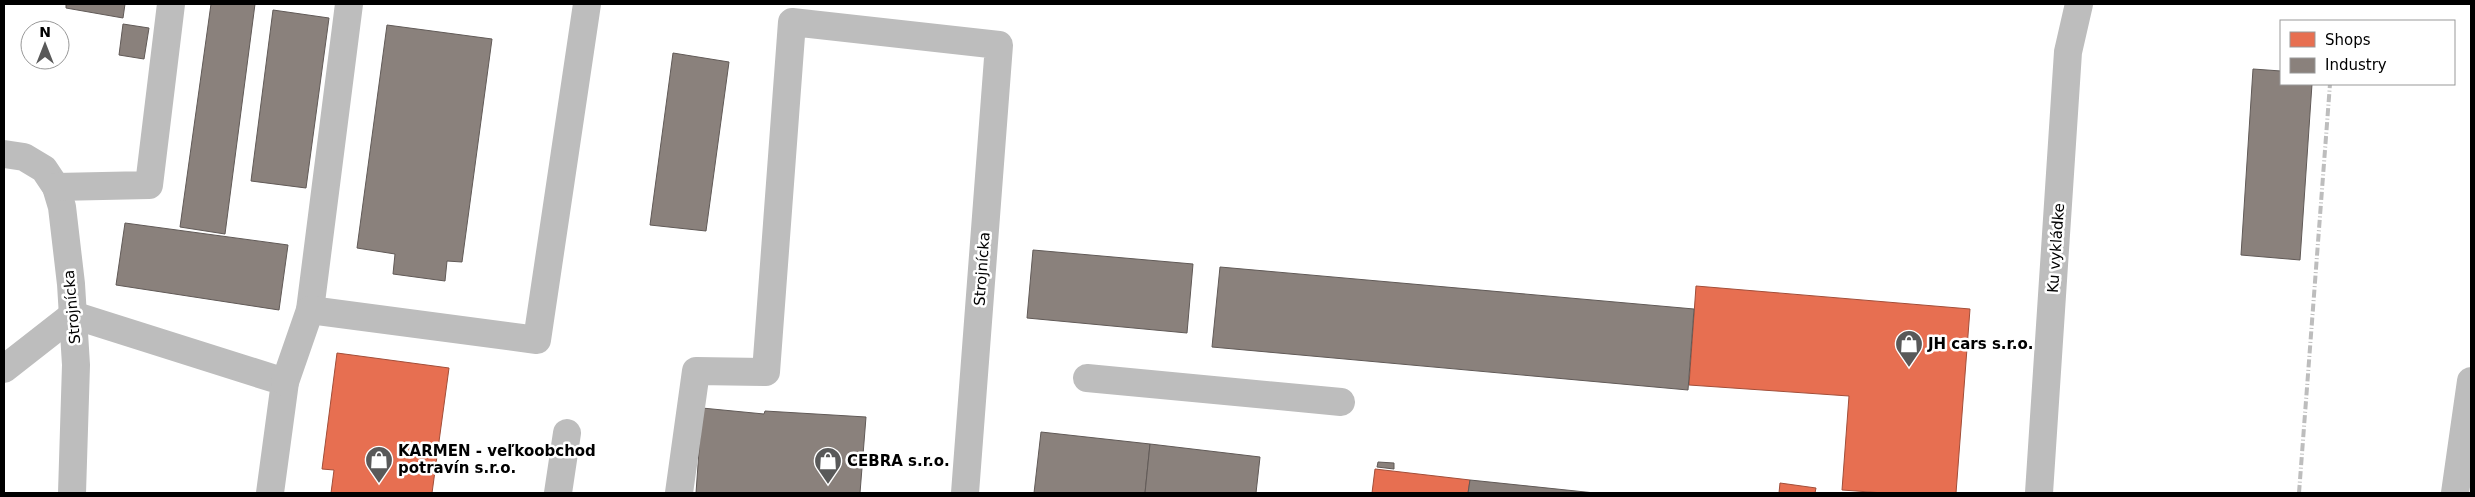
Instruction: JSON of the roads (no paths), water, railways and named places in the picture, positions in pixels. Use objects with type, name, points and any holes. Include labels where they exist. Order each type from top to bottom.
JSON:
[{"type":"lane","points":[[56,187],[149,185],[171,4]]},
{"type":"lane","points":[[270,493],[285,382],[310,310],[349,4]]},
{"type":"lane","points":[[310,310],[537,340],[587,4]]},
{"type":"lane","name":"Ku vykládke","points":[[2039,493],[2068,52],[2079,4]]},
{"type":"lane","name":"Strojnícka","points":[[679,493],[696,371],[766,372],[792,22],[999,45],[965,493]]},
{"type":"lane","name":"Strojnícka","points":[[4,154],[24,157],[44,169],[56,187],[62,207],[76,365],[72,493]]},
{"type":"lane","points":[[4,369],[73,315],[285,382]]},
{"type":"lane","points":[[1087,378],[1341,402]]},
{"type":"lane","points":[[2455,493],[2471,381]]},
{"type":"lane","points":[[558,493],[567,433]]},
{"type":"railway","points":[[2299,493],[2330,85]]},
{"type":"place","name":"JH cars s.r.o.","points":[[1909,368]]},
{"type":"place","name":"KARMEN - veľkoobchod potravín s.r.o.","points":[[379,484]]},
{"type":"place","name":"CEBRA s.r.o.","points":[[828,485]]}]
